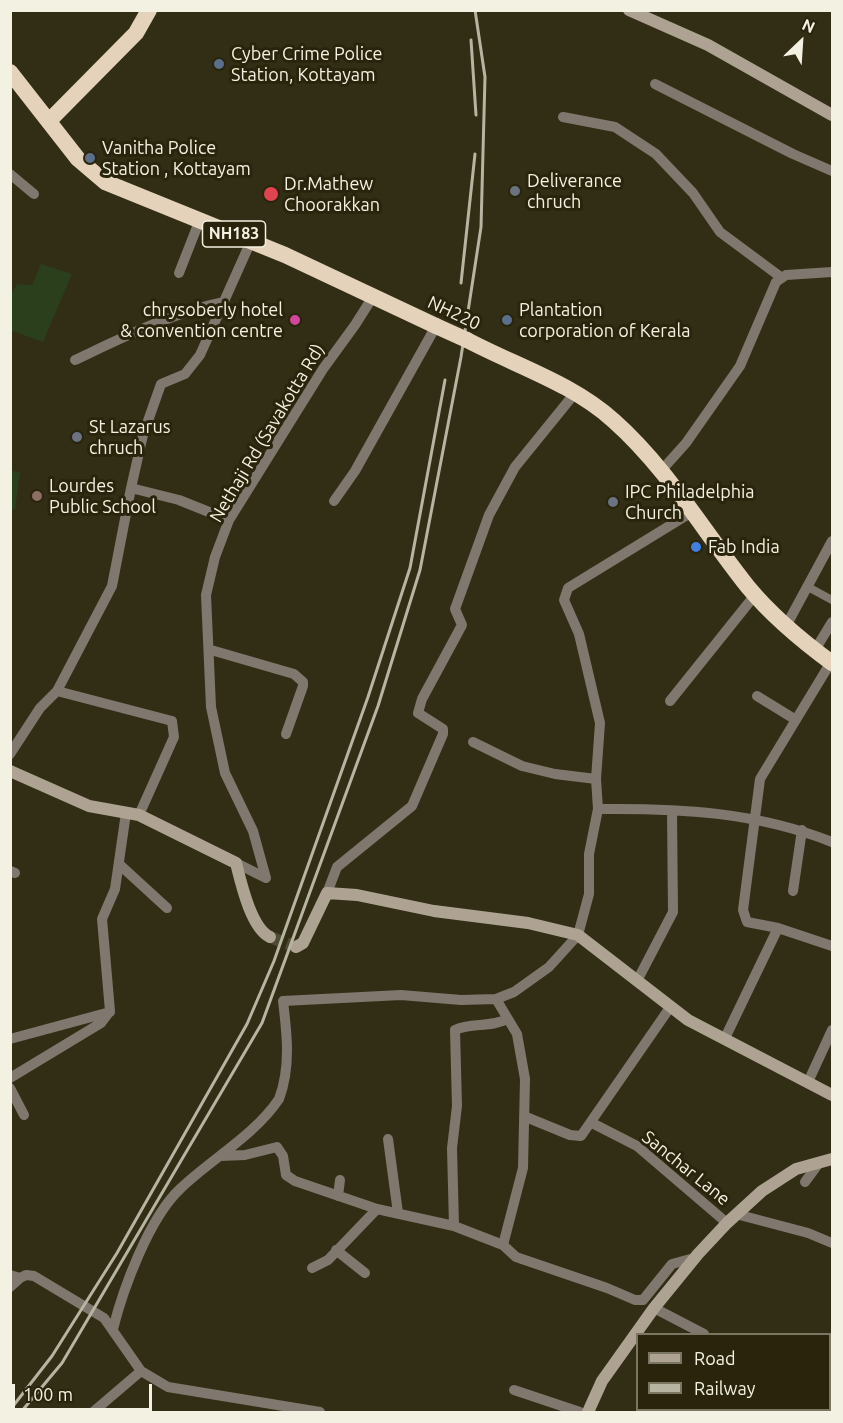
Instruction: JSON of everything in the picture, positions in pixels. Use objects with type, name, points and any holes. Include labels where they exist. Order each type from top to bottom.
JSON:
[{"type":"highway","points":[[49,122],[136,33],[149,10]]},
{"type":"highway","name":"NH220","points":[[12,78],[78,159],[105,182],[199,222],[251,241],[374,295],[575,393],[613,419],[660,472],[755,595],[786,626],[832,662]]},
{"type":"main road","points":[[629,10],[708,45],[832,116]]},
{"type":"main road","points":[[10,771],[89,806],[133,814],[236,863],[251,910],[262,933],[270,937]]},
{"type":"main road","points":[[296,947],[303,943],[327,893],[357,895],[434,911],[528,923],[578,935],[688,1020],[832,1095]]},
{"type":"main road","points":[[636,1333],[694,1258],[731,1219],[762,1191],[796,1168],[832,1159]]},
{"type":"main road","points":[[587,1412],[602,1381],[636,1333]]},
{"type":"street","points":[[655,84],[792,154],[832,171]]},
{"type":"street","points":[[563,117],[615,127],[656,154],[693,193],[720,232],[782,278]]},
{"type":"street","points":[[10,174],[34,194]]},
{"type":"street","points":[[179,273],[199,222]]},
{"type":"street","points":[[10,754],[40,708],[57,691],[112,586],[143,435],[161,384],[185,374],[194,366],[218,321],[251,241]]},
{"type":"street","points":[[660,472],[686,443],[740,366],[777,282],[786,275],[832,272]]},
{"type":"street","name":"Nethaji Rd (Savakotta Rd)","points":[[236,863],[266,878],[254,831],[225,773],[211,707],[211,650],[206,595],[215,557],[229,520],[323,369],[356,325],[374,295]]},
{"type":"street","points":[[75,360],[166,319],[192,309],[224,302]]},
{"type":"street","points":[[334,501],[355,471],[436,326]]},
{"type":"street","points":[[327,893],[337,867],[412,806],[443,729],[418,713],[422,699],[462,626],[455,609],[481,535],[515,466],[575,393]]},
{"type":"street","points":[[132,488],[179,500],[229,520]]},
{"type":"street","points":[[113,1329],[123,1292],[162,1213],[178,1190],[220,1156],[279,1100],[284,1088],[288,1046],[283,1001],[401,995],[461,1000],[496,999],[514,992],[549,966],[578,935],[589,894],[589,854],[598,809],[596,779],[600,723],[579,634],[564,600],[568,588],[692,512]]},
{"type":"street","points":[[786,626],[832,541]]},
{"type":"street","points":[[808,587],[832,600]]},
{"type":"street","points":[[670,701],[755,595]]},
{"type":"street","points":[[815,650],[832,622]]},
{"type":"street","points":[[211,650],[298,676],[303,686],[286,734]]},
{"type":"street","points":[[832,662],[760,779],[753,818],[743,910],[747,922],[778,928],[832,946]]},
{"type":"street","points":[[10,1078],[101,1023],[110,1011],[102,919],[115,889],[133,814],[174,737],[172,721],[57,691]]},
{"type":"street","points":[[757,696],[796,720]]},
{"type":"street","points":[[473,742],[522,766],[596,779]]},
{"type":"street","points":[[598,809],[672,811],[753,818],[802,830],[832,842]]},
{"type":"street","points":[[637,981],[673,912],[672,811]]},
{"type":"street","points":[[793,891],[802,830]]},
{"type":"street","points":[[120,865],[167,908]]},
{"type":"street","points":[[725,1038],[778,928]]},
{"type":"street","points":[[496,999],[517,1034],[525,1079],[526,1117],[523,1168],[502,1245]]},
{"type":"street","points":[[526,1117],[570,1136],[580,1136],[592,1123],[670,1006]]},
{"type":"street","points":[[10,1039],[110,1011]]},
{"type":"street","points":[[454,1226],[452,1148],[457,1106],[455,1030],[463,1026],[499,1023],[507,1019]]},
{"type":"street","points":[[808,1082],[832,1030]]},
{"type":"street","points":[[10,1088],[24,1115]]},
{"type":"street","name":"Sanchar Lane","points":[[592,1123],[637,1146],[731,1219]]},
{"type":"street","points":[[388,1139],[398,1213]]},
{"type":"street","points":[[220,1156],[245,1155],[277,1147],[283,1156],[289,1179],[377,1209],[454,1226],[502,1245],[516,1257],[635,1300],[643,1300],[672,1264],[694,1258]]},
{"type":"street","points":[[805,1182],[819,1163]]},
{"type":"street","points":[[338,1196],[340,1180]]},
{"type":"street","points":[[312,1268],[328,1260],[377,1209]]},
{"type":"street","points":[[731,1219],[808,1233],[832,1243]]},
{"type":"street","points":[[336,1250],[365,1273]]},
{"type":"street","points":[[10,1287],[15,1276],[34,1276],[104,1318],[141,1371],[168,1387],[320,1413]]},
{"type":"street","points":[[654,1308],[700,1333]]},
{"type":"street","points":[[93,1413],[141,1371]]},
{"type":"street","points":[[514,1390],[587,1412]]},
{"type":"green space","points":[[41,264],[72,274],[43,342],[10,330],[11,294],[17,284],[32,285]]},
{"type":"green space","points":[[11,471],[20,472],[15,510],[11,509]]},
{"type":"tunnel","points":[[270,937],[296,947]]},
{"type":"railway","points":[[21,1412],[62,1363],[262,1023],[378,706],[420,570],[461,357],[481,227],[485,77],[475,10]]},
{"type":"railway","points":[[471,40],[476,115]]},
{"type":"railway","points":[[461,283],[475,154]]},
{"type":"railway","points":[[10,1410],[52,1356],[117,1253],[247,1024],[274,961],[368,697],[410,568],[445,380]]},
{"type":"place","name":"Cyber Crime Police Station, Kottayam","points":[[219,64]]},
{"type":"place","name":"Vanitha Police Station , Kottayam","points":[[90,158]]},
{"type":"place","name":"Deliverance chruch","points":[[515,191]]},
{"type":"place","name":"Dr.Mathew Choorakkan","points":[[271,194]]},
{"type":"place","name":"chrysoberly hotel & convention centre","points":[[295,320]]},
{"type":"place","name":"Plantation corporation of Kerala","points":[[507,320]]},
{"type":"place","name":"St Lazarus chruch","points":[[77,437]]},
{"type":"place","name":"Lourdes Public School","points":[[37,496]]},
{"type":"place","name":"IPC Philadelphia Church","points":[[613,502]]},
{"type":"place","name":"Fab India","points":[[696,547]]}]
